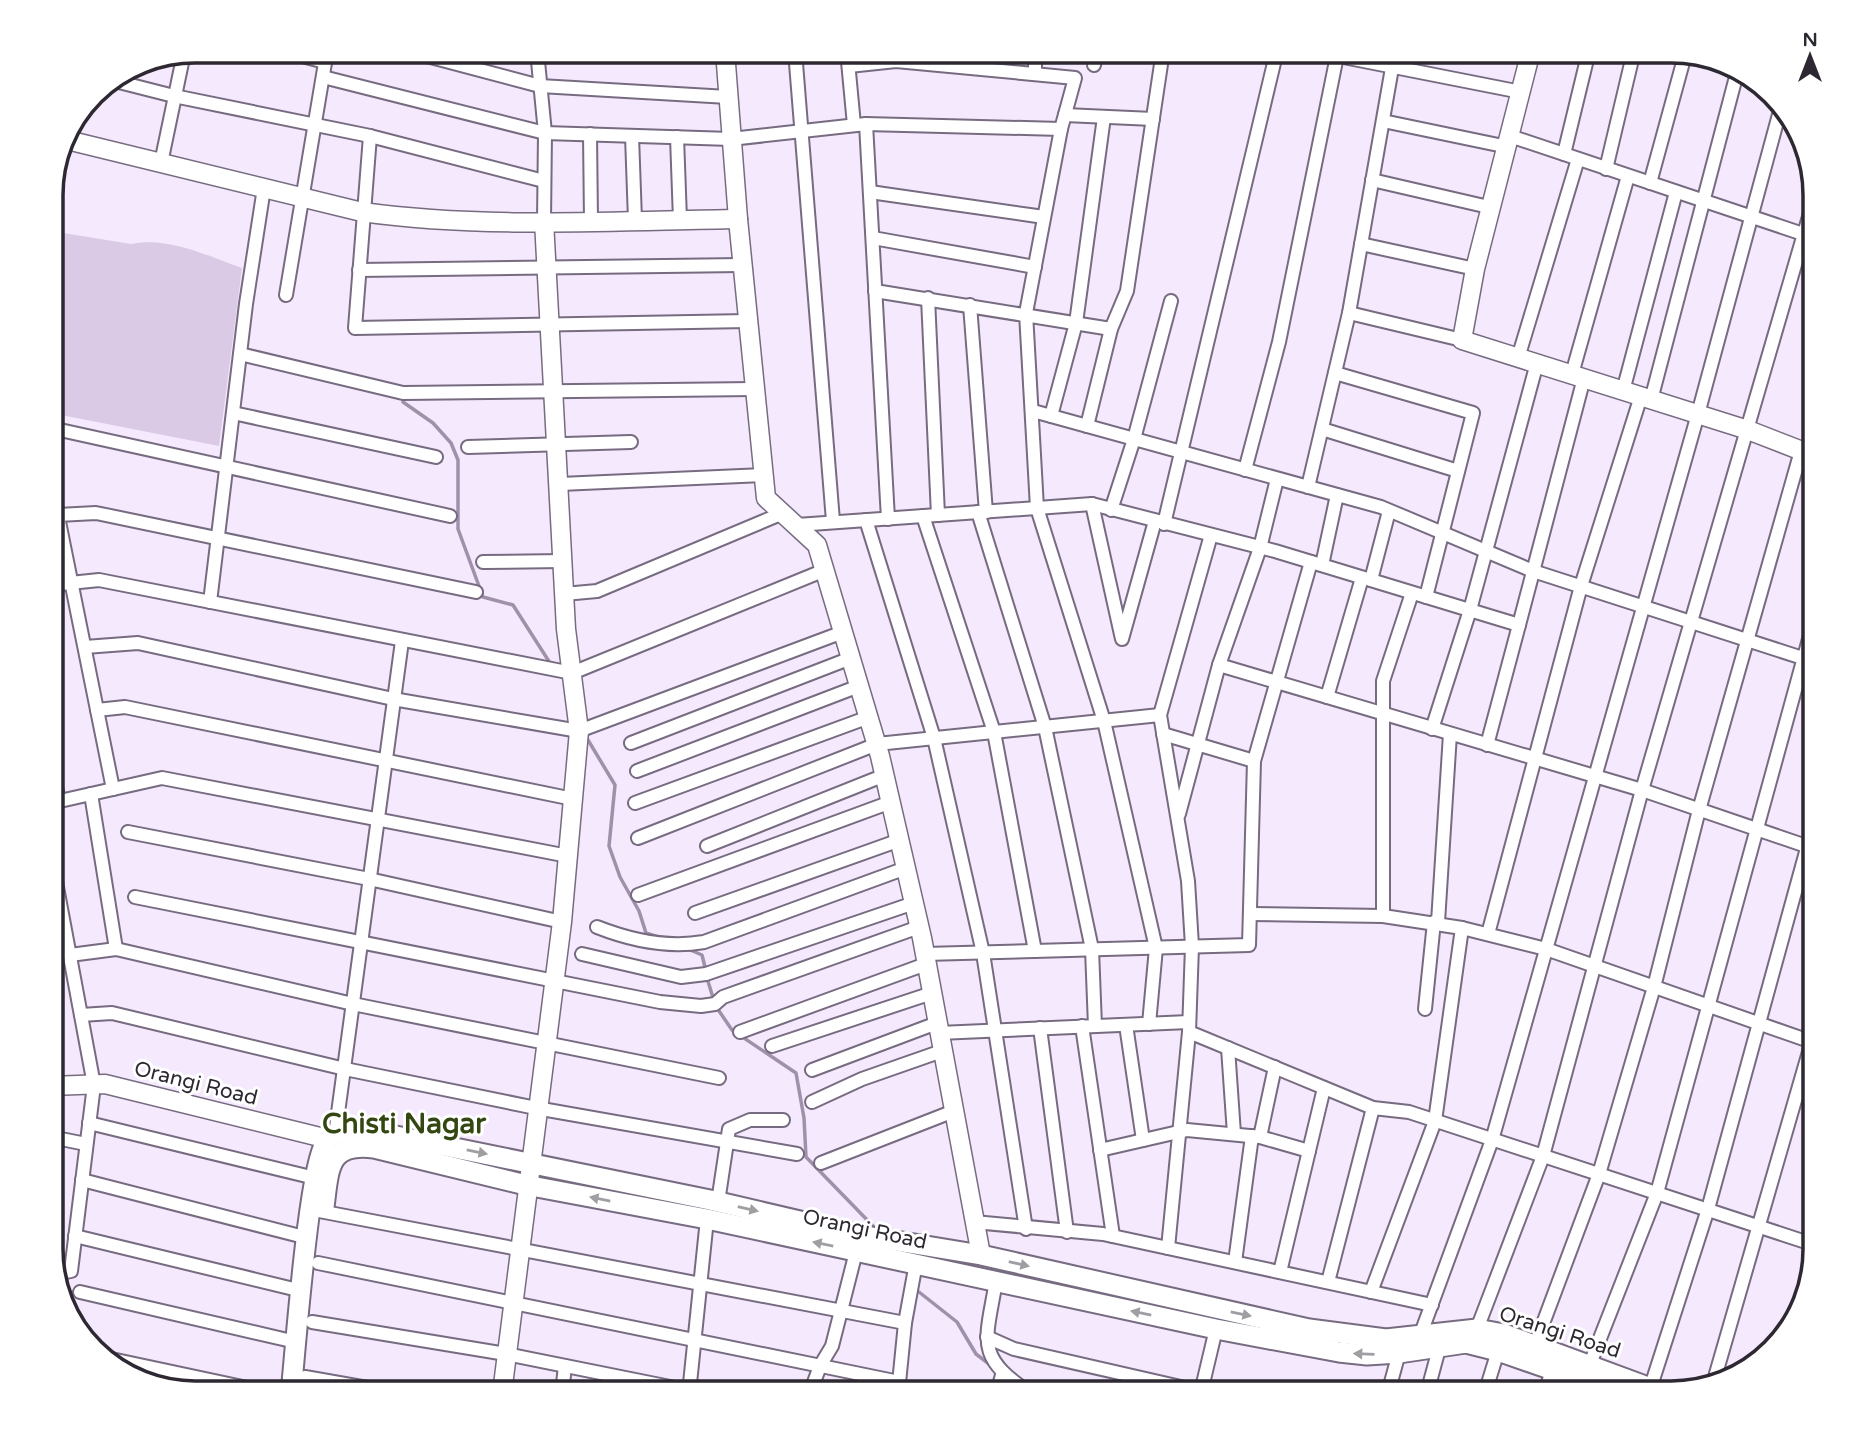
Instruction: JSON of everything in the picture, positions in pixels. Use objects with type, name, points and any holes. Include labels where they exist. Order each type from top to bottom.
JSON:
[{"type":"main road","name":"Orangi Road","points":[[305,1381],[318,1264],[315,1178],[322,1147],[331,1137],[354,1131],[386,1134],[718,1202],[916,1263],[1216,1329],[1367,1355],[1466,1343],[1498,1351],[1582,1381]]},
{"type":"main road","name":"Orangi Road","points":[[292,1381],[308,1238],[330,1164],[346,1148],[356,1146],[526,1185],[707,1219],[858,1243],[981,1255],[1309,1329],[1386,1339],[1477,1329],[1504,1334],[1634,1381]]},
{"type":"street","points":[[286,295],[325,63]]},
{"type":"street","points":[[453,63],[540,86],[728,97]]},
{"type":"street","points":[[503,1381],[526,1185],[562,922],[579,731],[564,594],[544,221],[545,133],[538,63]]},
{"type":"street","points":[[721,63],[728,97],[766,498],[817,545],[877,744],[926,959],[981,1255]]},
{"type":"street","points":[[796,63],[833,521]]},
{"type":"street","points":[[849,63],[870,191],[888,519]]},
{"type":"street","points":[[849,66],[863,63]]},
{"type":"street","points":[[949,63],[1075,78],[1061,129],[1026,313],[1037,508],[1104,721],[1156,948],[1149,1024]]},
{"type":"street","points":[[1035,63],[1035,74]]},
{"type":"street","points":[[1087,426],[1111,329],[1127,290],[1161,63]]},
{"type":"street","points":[[1092,504],[1122,639],[1183,452],[1274,63]]},
{"type":"street","points":[[1245,470],[1279,342],[1336,63]]},
{"type":"street","points":[[1369,63],[1521,92]]},
{"type":"street","points":[[1462,340],[1475,269],[1493,208],[1528,63]]},
{"type":"street","points":[[1564,154],[1586,63]]},
{"type":"street","points":[[1606,169],[1631,63]]},
{"type":"street","points":[[161,163],[181,64]]},
{"type":"street","points":[[1650,183],[1683,64]]},
{"type":"street","points":[[1308,487],[1349,313],[1392,68]]},
{"type":"street","points":[[323,77],[545,133],[732,139],[860,124],[1061,129]]},
{"type":"street","points":[[1488,934],[1581,586],[1646,398],[1704,201],[1735,80]]},
{"type":"street","points":[[125,84],[370,136],[544,181]]},
{"type":"street","points":[[1065,115],[1153,119]]},
{"type":"street","points":[[1051,416],[1076,323],[1104,117]]},
{"type":"street","points":[[1420,1336],[1492,1140],[1698,414],[1778,118]]},
{"type":"street","points":[[1383,121],[1564,154],[1803,235]]},
{"type":"street","points":[[590,134],[591,221]]},
{"type":"street","points":[[370,136],[355,328],[748,321]]},
{"type":"street","points":[[632,136],[635,220]]},
{"type":"street","points":[[677,137],[680,220]]},
{"type":"street","points":[[74,142],[362,212],[406,218],[544,221],[738,219]]},
{"type":"street","points":[[1518,358],[1578,159]]},
{"type":"street","points":[[1487,745],[1533,570],[1628,176]]},
{"type":"street","points":[[1372,180],[1493,208]]},
{"type":"street","points":[[209,602],[264,188]]},
{"type":"street","points":[[870,191],[1044,217]]},
{"type":"street","points":[[1623,391],[1676,192]]},
{"type":"street","points":[[873,237],[1035,267]]},
{"type":"street","points":[[1361,244],[1475,269]]},
{"type":"street","points":[[1477,1329],[1543,1156],[1642,790],[1748,430],[1803,259]]},
{"type":"street","points":[[359,270],[547,270],[743,265]]},
{"type":"street","points":[[876,290],[1111,329]]},
{"type":"street","points":[[928,298],[938,515]]},
{"type":"street","points":[[1111,510],[1134,439],[1171,301]]},
{"type":"street","points":[[970,305],[982,512],[1045,727],[1092,949],[1088,1026],[1100,1150],[1113,1236]]},
{"type":"street","points":[[1349,313],[1462,340],[1748,430],[1803,451]]},
{"type":"street","points":[[240,354],[403,393],[755,389]]},
{"type":"street","points":[[1432,729],[1470,610],[1537,363]]},
{"type":"street","points":[[1335,373],[1473,412],[1426,597]]},
{"type":"street","points":[[1033,411],[1389,511],[1533,570],[1803,658]]},
{"type":"street","points":[[233,413],[436,457]]},
{"type":"street","points":[[1322,429],[1458,471]]},
{"type":"street","points":[[63,431],[450,516]]},
{"type":"street","points":[[468,447],[631,442]]},
{"type":"street","points":[[1535,1345],[1599,1174],[1654,987],[1699,810],[1747,640],[1803,468]]},
{"type":"street","points":[[559,484],[764,475]]},
{"type":"street","points":[[1178,819],[1219,666],[1260,548],[1277,478]]},
{"type":"street","points":[[740,1032],[926,959],[983,953],[1249,945],[1254,761],[1275,682],[1317,564],[1337,495]]},
{"type":"street","points":[[564,594],[597,592],[790,519],[888,519],[1092,504],[1317,564],[1519,625]]},
{"type":"street","points":[[1327,698],[1389,511]]},
{"type":"street","points":[[63,515],[96,513],[476,592]]},
{"type":"street","points":[[923,516],[994,732],[1035,951]]},
{"type":"street","points":[[866,520],[934,738],[983,953],[1026,1229]]},
{"type":"street","points":[[1168,1248],[1189,1027],[1192,946],[1188,881],[1160,715],[1211,535]]},
{"type":"street","points":[[63,539],[113,789]]},
{"type":"street","points":[[484,562],[563,561]]},
{"type":"street","points":[[63,583],[99,580],[572,673],[825,570]]},
{"type":"street","points":[[1383,916],[1383,681],[1412,593]]},
{"type":"street","points":[[85,647],[138,643],[393,699],[579,731],[843,632]]},
{"type":"street","points":[[331,1137],[345,1069],[383,762],[402,641]]},
{"type":"street","points":[[631,743],[851,658]]},
{"type":"street","points":[[1219,666],[1642,790],[1803,845]]},
{"type":"street","points":[[1590,1364],[1657,1193],[1757,829],[1803,682]]},
{"type":"street","points":[[637,771],[859,686]]},
{"type":"street","points":[[97,710],[125,707],[573,799]]},
{"type":"street","points":[[638,838],[877,744],[1160,715]]},
{"type":"street","points":[[635,803],[869,717]]},
{"type":"street","points":[[1163,734],[1254,761]]},
{"type":"street","points":[[1425,1009],[1436,922],[1450,734]]},
{"type":"street","points":[[707,846],[885,775]]},
{"type":"street","points":[[63,800],[162,778],[568,856]]},
{"type":"street","points":[[91,794],[116,949]]},
{"type":"street","points":[[638,895],[891,802]]},
{"type":"street","points":[[128,832],[369,879],[562,922]]},
{"type":"street","points":[[695,913],[900,841]]},
{"type":"street","points":[[597,927],[682,946],[704,942],[906,868]]},
{"type":"street","points":[[1660,1381],[1759,1023],[1803,878]]},
{"type":"street","points":[[135,897],[660,1002],[715,1004],[723,997],[919,927]]},
{"type":"street","points":[[582,954],[681,977],[706,974],[914,903]]},
{"type":"street","points":[[1250,914],[1383,916],[1436,922],[1546,949],[1708,1006],[1803,1036]]},
{"type":"street","points":[[63,918],[94,1084],[71,1272],[65,1273]]},
{"type":"street","points":[[1371,1292],[1435,1121],[1462,928]]},
{"type":"street","points":[[70,955],[116,949],[353,1004],[719,1078]]},
{"type":"street","points":[[772,1046],[932,993]]},
{"type":"street","points":[[81,1015],[112,1013],[345,1069],[536,1108],[797,1154]]},
{"type":"street","points":[[812,1070],[938,1028],[995,1030],[1149,1024],[1189,1027],[1227,1048],[1373,1108],[1409,1112],[1803,1241]]},
{"type":"street","points":[[1126,1025],[1143,1140]]},
{"type":"street","points":[[1040,1028],[1067,1232]]},
{"type":"street","points":[[1227,1048],[1234,1134]]},
{"type":"street","points":[[812,1102],[862,1079],[942,1051]]},
{"type":"street","points":[[1235,1262],[1256,1136],[1275,1067]]},
{"type":"street","points":[[1716,1373],[1803,1076]]},
{"type":"street","name":"Orangi Road","points":[[63,1086],[105,1084],[331,1137]]},
{"type":"street","points":[[1280,1272],[1324,1088]]},
{"type":"street","points":[[1328,1282],[1373,1108]]},
{"type":"street","points":[[821,1163],[954,1111]]},
{"type":"street","points":[[718,1202],[729,1129],[750,1120],[783,1120]]},
{"type":"street","points":[[89,1123],[315,1178]]},
{"type":"street","points":[[1100,1150],[1179,1132],[1256,1136],[1309,1151]]},
{"type":"street","points":[[63,1139],[86,1144]]},
{"type":"street","points":[[82,1180],[308,1238]]},
{"type":"street","points":[[317,1211],[905,1323]]},
{"type":"street","points":[[693,1381],[694,1340],[707,1219]]},
{"type":"street","points":[[974,1222],[1113,1236],[1432,1305]]},
{"type":"street","points":[[75,1236],[302,1291]]},
{"type":"street","points":[[814,1381],[832,1346],[858,1243]]},
{"type":"street","points":[[899,1381],[905,1323],[916,1263]]},
{"type":"street","points":[[318,1264],[820,1366],[876,1381]]},
{"type":"street","points":[[996,1281],[986,1344],[1002,1375],[1011,1381]]},
{"type":"street","points":[[80,1292],[296,1342]]},
{"type":"street","points":[[312,1322],[506,1354],[637,1381]]},
{"type":"street","points":[[1202,1381],[1216,1329]]},
{"type":"street","points":[[987,1337],[1014,1349],[1152,1381]]},
{"type":"street","points":[[1430,1381],[1440,1345]]},
{"type":"street","points":[[1489,1381],[1498,1351]]},
{"type":"street","points":[[1391,1381],[1399,1353]]},
{"type":"street","points":[[128,1363],[214,1381]]},
{"type":"street","points":[[563,1381],[565,1366]]},
{"type":"street","points":[[1549,1381],[1552,1370]]},
{"type":"street","points":[[1000,1381],[1002,1375]]},
{"type":"shaded area","points":[[63,233],[131,244],[145,242],[173,245],[242,268],[219,446],[63,415]]},
{"type":"waterway","points":[[403,402],[433,423],[451,443],[458,460],[458,529],[483,597],[513,605],[550,663]]},
{"type":"waterway","points":[[588,740],[615,785],[609,846],[620,877],[639,911],[646,933],[658,937]]},
{"type":"waterway","points":[[688,949],[702,955],[706,971]]},
{"type":"waterway","points":[[707,978],[714,1001]]},
{"type":"waterway","points":[[717,1008],[732,1030],[796,1073],[804,1118],[806,1157],[874,1227]]},
{"type":"waterway","points":[[919,1292],[957,1322],[976,1354],[993,1367]]},
{"type":"district","name":"Chisti Nagar","points":[[404,1123]]}]
